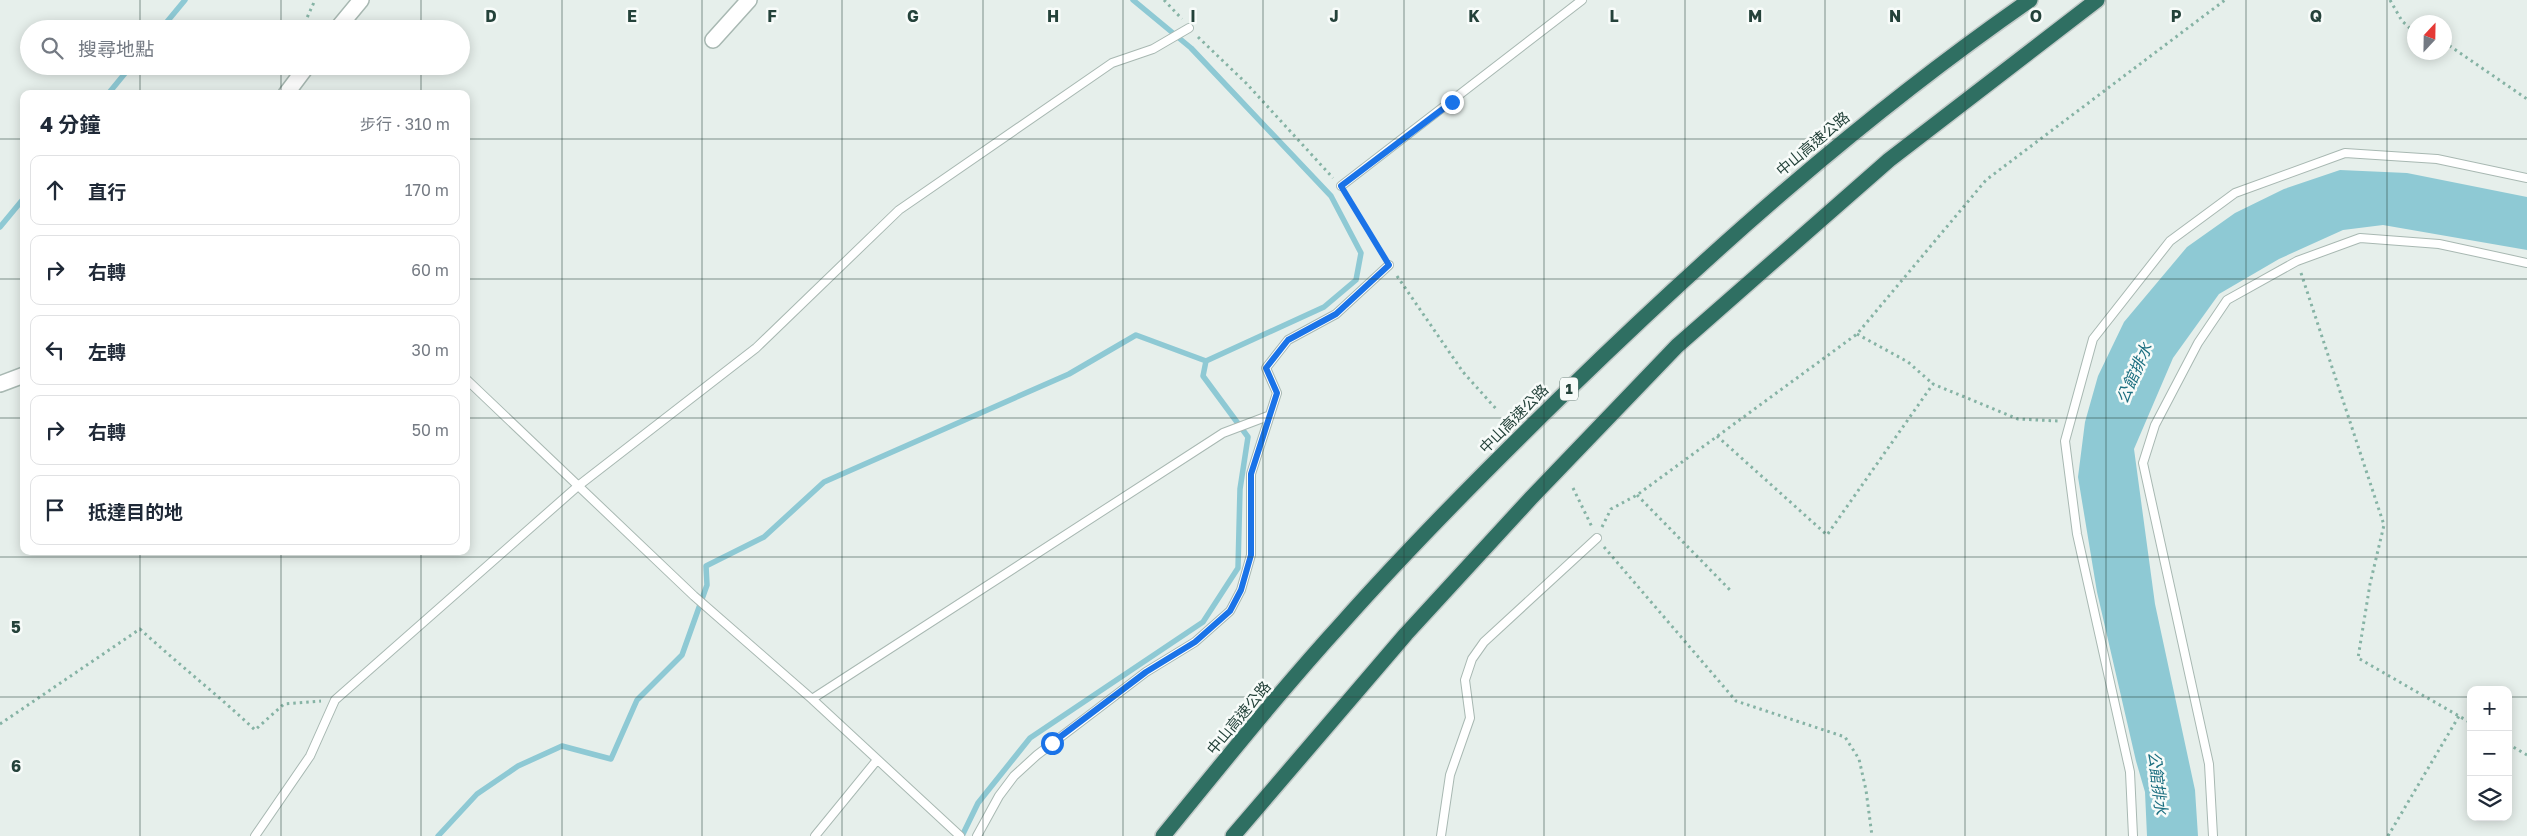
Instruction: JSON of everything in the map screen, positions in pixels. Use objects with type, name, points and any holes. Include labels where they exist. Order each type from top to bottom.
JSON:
[{"type":"highway","name":"中山高速公路","points":[[1163,836],[1342,622],[1497,459],[1641,319],[1751,220],[1863,124],[2030,0]]},
{"type":"highway","points":[[1233,836],[1406,634],[1531,498],[1678,346],[1889,160],[2097,0]]},
{"type":"street","points":[[344,20],[360,0]]},
{"type":"street","points":[[713,40],[749,0]]},
{"type":"street","points":[[289,90],[300,75]]},
{"type":"street","points":[[0,384],[20,376]]},
{"type":"lane","points":[[1341,186],[1582,0]]},
{"type":"lane","points":[[255,836],[310,756],[335,700],[578,486],[756,348],[899,210],[1112,63],[1153,48],[1189,28]]},
{"type":"lane","points":[[2134,836],[2130,772],[2077,534],[2065,441],[2068,422],[2093,339],[2170,241],[2234,193],[2345,153],[2437,159],[2527,178]]},
{"type":"lane","points":[[2213,836],[2209,764],[2143,463],[2155,425],[2198,343],[2227,300],[2297,261],[2360,238],[2439,244],[2527,263]]},
{"type":"lane","points":[[977,836],[1009,783],[1037,755],[1146,672],[1195,642],[1230,611],[1241,590],[1251,555],[1251,474],[1268,416],[1277,393],[1266,368],[1288,340],[1336,314],[1389,265]]},
{"type":"lane","points":[[470,383],[694,596],[812,699],[959,834]]},
{"type":"lane","points":[[812,699],[1223,433],[1268,416]]},
{"type":"lane","points":[[1441,836],[1450,775],[1470,718],[1465,680],[1472,659],[1484,642],[1597,538]]},
{"type":"lane","points":[[815,836],[877,760]]},
{"type":"path","points":[[306,20],[315,0]]},
{"type":"path","points":[[1164,0],[1189,28],[1246,83],[1341,186],[1389,265],[1463,372],[1498,411]]},
{"type":"path","points":[[1597,538],[1611,509],[1637,495],[1857,334],[1986,180],[2225,0]]},
{"type":"path","points":[[2390,0],[2402,21],[2407,26]]},
{"type":"path","points":[[2452,47],[2527,99]]},
{"type":"path","points":[[2297,261],[2384,525],[2370,584],[2358,658],[2467,721]]},
{"type":"path","points":[[1857,334],[1908,362],[1933,384],[2018,418],[2068,422]]},
{"type":"path","points":[[1716,436],[1827,535],[1933,384]]},
{"type":"path","points":[[1573,488],[1597,538],[1736,701],[1845,738],[1859,759],[1866,790],[1872,836]]},
{"type":"path","points":[[1637,495],[1730,590]]},
{"type":"path","points":[[0,724],[140,629],[191,676],[213,691],[255,730],[284,704],[335,700]]},
{"type":"path","points":[[2388,836],[2459,716]]},
{"type":"path","points":[[2512,746],[2527,755]]},
{"type":"water","name":"公館排水","points":[[2340,170],[2407,173],[2527,197],[2527,250],[2383,225],[2343,230],[2279,259],[2219,294],[2173,358],[2134,449],[2155,604],[2195,790],[2198,836],[2147,836],[2145,792],[2136,761],[2097,592],[2078,477],[2085,422],[2098,376],[2124,322],[2187,247],[2235,213],[2284,189]]},
{"type":"waterway","points":[[168,20],[185,0]]},
{"type":"waterway","points":[[438,836],[477,794],[518,766],[562,746],[611,759],[637,700],[682,655],[707,585],[706,566],[764,537],[824,482],[1069,374],[1136,335],[1206,361],[1324,307],[1356,280],[1361,253],[1331,196],[1191,48],[1133,0]]},
{"type":"waterway","points":[[111,90],[124,75]]},
{"type":"waterway","points":[[0,227],[20,203]]},
{"type":"waterway","points":[[962,836],[978,803],[1030,738],[1203,622],[1238,568],[1240,489],[1248,437],[1203,376],[1206,361]]},
{"type":"route","points":[[1052,743],[1146,672],[1195,642],[1230,611],[1241,590],[1251,555],[1251,474],[1268,416],[1277,393],[1266,368],[1288,340],[1336,314],[1389,265],[1341,186],[1452,102]]}]
